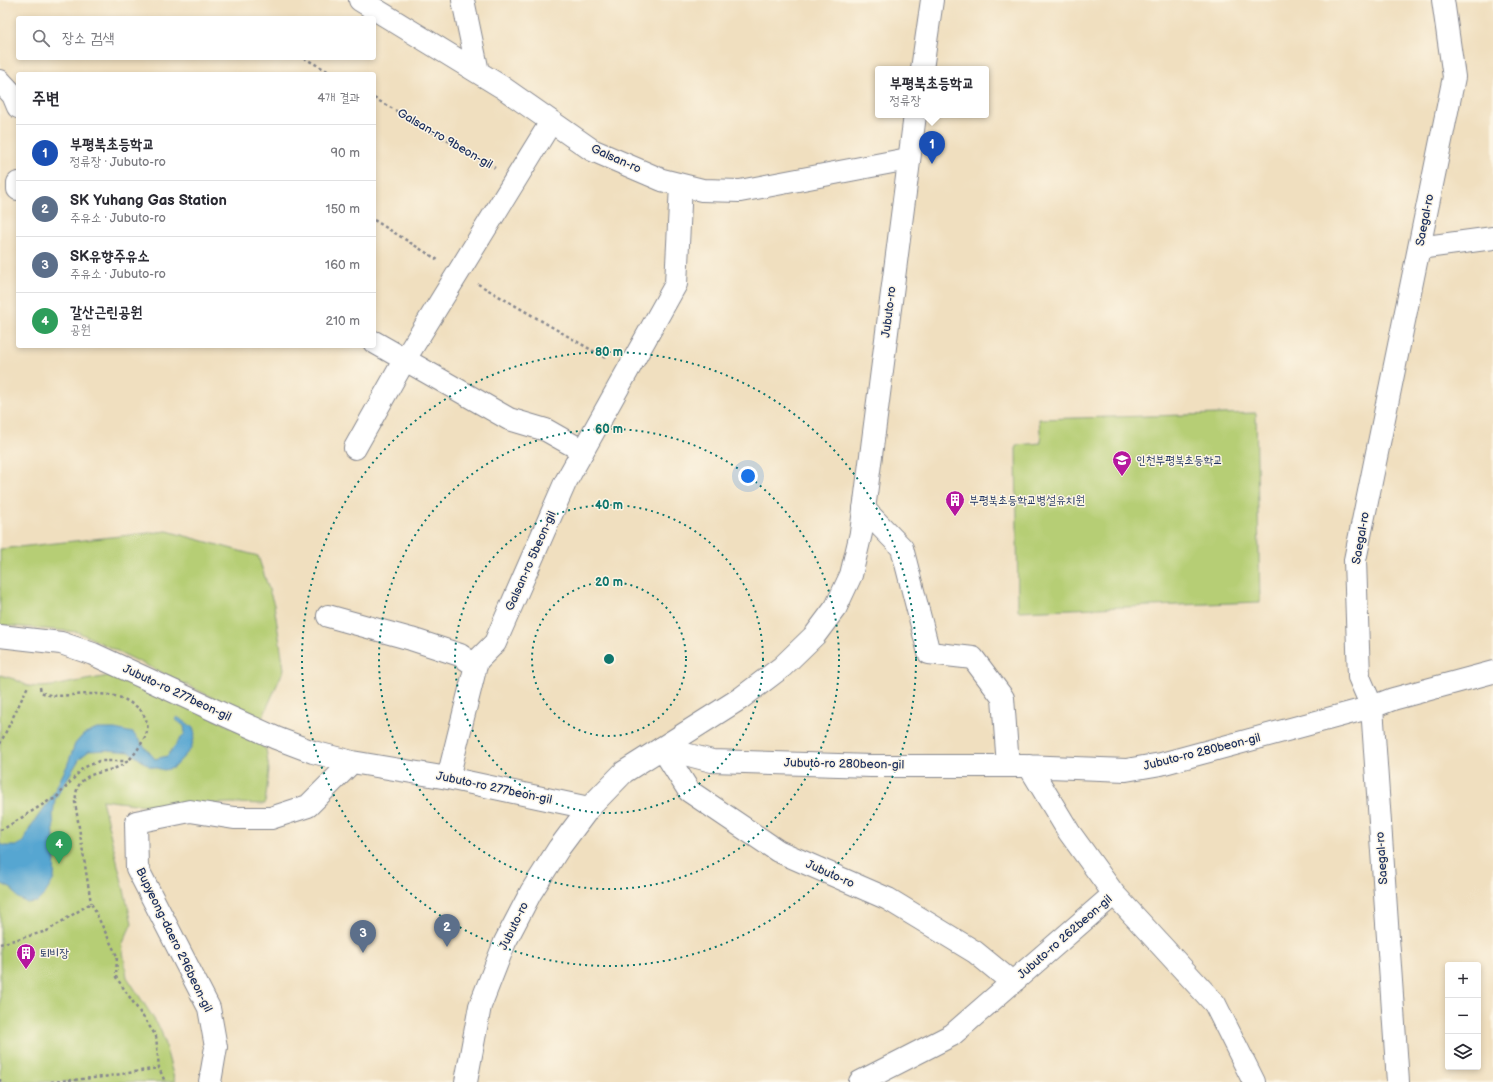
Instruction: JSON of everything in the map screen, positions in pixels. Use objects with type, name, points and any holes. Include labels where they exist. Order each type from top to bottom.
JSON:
[{"type":"street","name":"Galsan-ro","points":[[360,0],[502,87],[592,150],[662,180],[702,190],[740,191],[908,159]]},
{"type":"street","points":[[463,0],[478,72]]},
{"type":"street","points":[[922,66],[932,0]]},
{"type":"street","name":"Saegal-ro","points":[[1398,1082],[1372,707],[1359,677],[1355,560],[1454,77],[1443,0]]},
{"type":"street","points":[[0,81],[13,95],[16,102]]},
{"type":"street","name":"Jubuto-ro","points":[[466,1082],[480,1006],[505,942],[535,886],[558,848],[589,808],[624,772],[741,698],[782,667],[815,635],[836,607],[851,575],[861,533],[908,159],[915,118]]},
{"type":"street","points":[[355,448],[404,359],[551,122]]},
{"type":"street","name":"Galsan-ro 5beon-gil","points":[[448,778],[477,660],[496,643],[565,483],[676,284],[681,185]]},
{"type":"street","points":[[1419,248],[1493,238]]},
{"type":"street","points":[[376,343],[509,419],[546,430],[583,451]]},
{"type":"street","points":[[864,509],[902,548],[929,653],[973,658],[1003,698],[1018,766],[1114,894]]},
{"type":"street","points":[[328,616],[411,639],[460,655],[476,666]]},
{"type":"street","name":"Jubuto-ro 277beon-gil","points":[[0,636],[61,643],[93,654],[276,738],[313,752],[352,762],[448,778],[589,808]]},
{"type":"street","name":"Jubuto-ro 280beon-gil","points":[[662,748],[712,761],[871,766],[1018,766],[1126,770],[1154,765],[1372,707],[1393,699],[1493,672]]},
{"type":"street","name":"Jubuto-ro","points":[[662,748],[689,791],[778,851],[888,899],[975,952],[1013,983]]},
{"type":"street","name":"Bupyeong-daero 296beon-gil","points":[[210,1082],[216,1047],[209,1008],[137,868],[136,822],[190,811],[234,818],[271,818],[308,806],[352,762]]},
{"type":"street","name":"Jubuto-ro 262beon-gil","points":[[860,1082],[952,1035],[1114,894],[1216,1004],[1254,1082]]},
{"type":"path","points":[[308,60],[329,72]]},
{"type":"path","name":"Galsan-ro 9beon-gil","points":[[376,99],[515,180]]},
{"type":"path","points":[[376,221],[458,273],[627,371]]},
{"type":"path","points":[[0,744],[28,686]]},
{"type":"path","points":[[40,687],[41,692],[48,696],[95,694],[123,698],[141,710],[146,718],[148,726],[146,735],[134,754],[128,761],[119,767],[98,772],[86,777],[78,786],[75,802],[91,903],[117,956],[116,977],[156,1036],[159,1068],[165,1082]]},
{"type":"path","points":[[0,830],[50,800],[55,799],[83,768],[100,761],[128,761]]},
{"type":"path","points":[[0,944],[47,931],[91,903]]},
{"type":"path","points":[[52,1082],[159,1068]]},
{"type":"green space","points":[[1256,413],[1260,602],[1018,611],[1016,445],[1041,443],[1039,419]]},
{"type":"green space","points":[[167,531],[258,556],[274,605],[284,669],[261,721],[78,632],[0,625],[0,549]]},
{"type":"green space","points":[[120,674],[242,732],[266,749],[269,770],[265,804],[231,803],[152,806],[102,800],[132,923],[122,945],[127,977],[161,1030],[175,1082],[0,1082],[0,675],[14,679],[28,686],[40,687]]},
{"type":"water","points":[[177,717],[193,728],[195,734],[191,749],[173,768],[164,770],[149,766],[129,752],[107,750],[89,751],[80,758],[55,799],[53,815],[55,860],[54,879],[45,894],[37,902],[27,903],[18,898],[12,889],[0,883],[0,844],[6,846],[16,846],[23,842],[31,826],[50,800],[67,766],[75,744],[83,735],[97,729],[115,729],[133,733],[155,759],[167,756],[185,733],[184,726],[175,719]]},
{"type":"place","name":"부평북초등학교","points":[[932,164]]},
{"type":"place","name":"인천부평북초등학교","points":[[1122,477]]},
{"type":"place","name":"부평북초등학교병설유치원","points":[[955,517]]},
{"type":"place","name":"갈산근린공원","points":[[59,864]]},
{"type":"place","name":"SK Yuhang Gas Station","points":[[447,947]]},
{"type":"place","name":"SK유향주유소","points":[[363,953]]},
{"type":"place","name":"퇴비장","points":[[26,970]]}]
